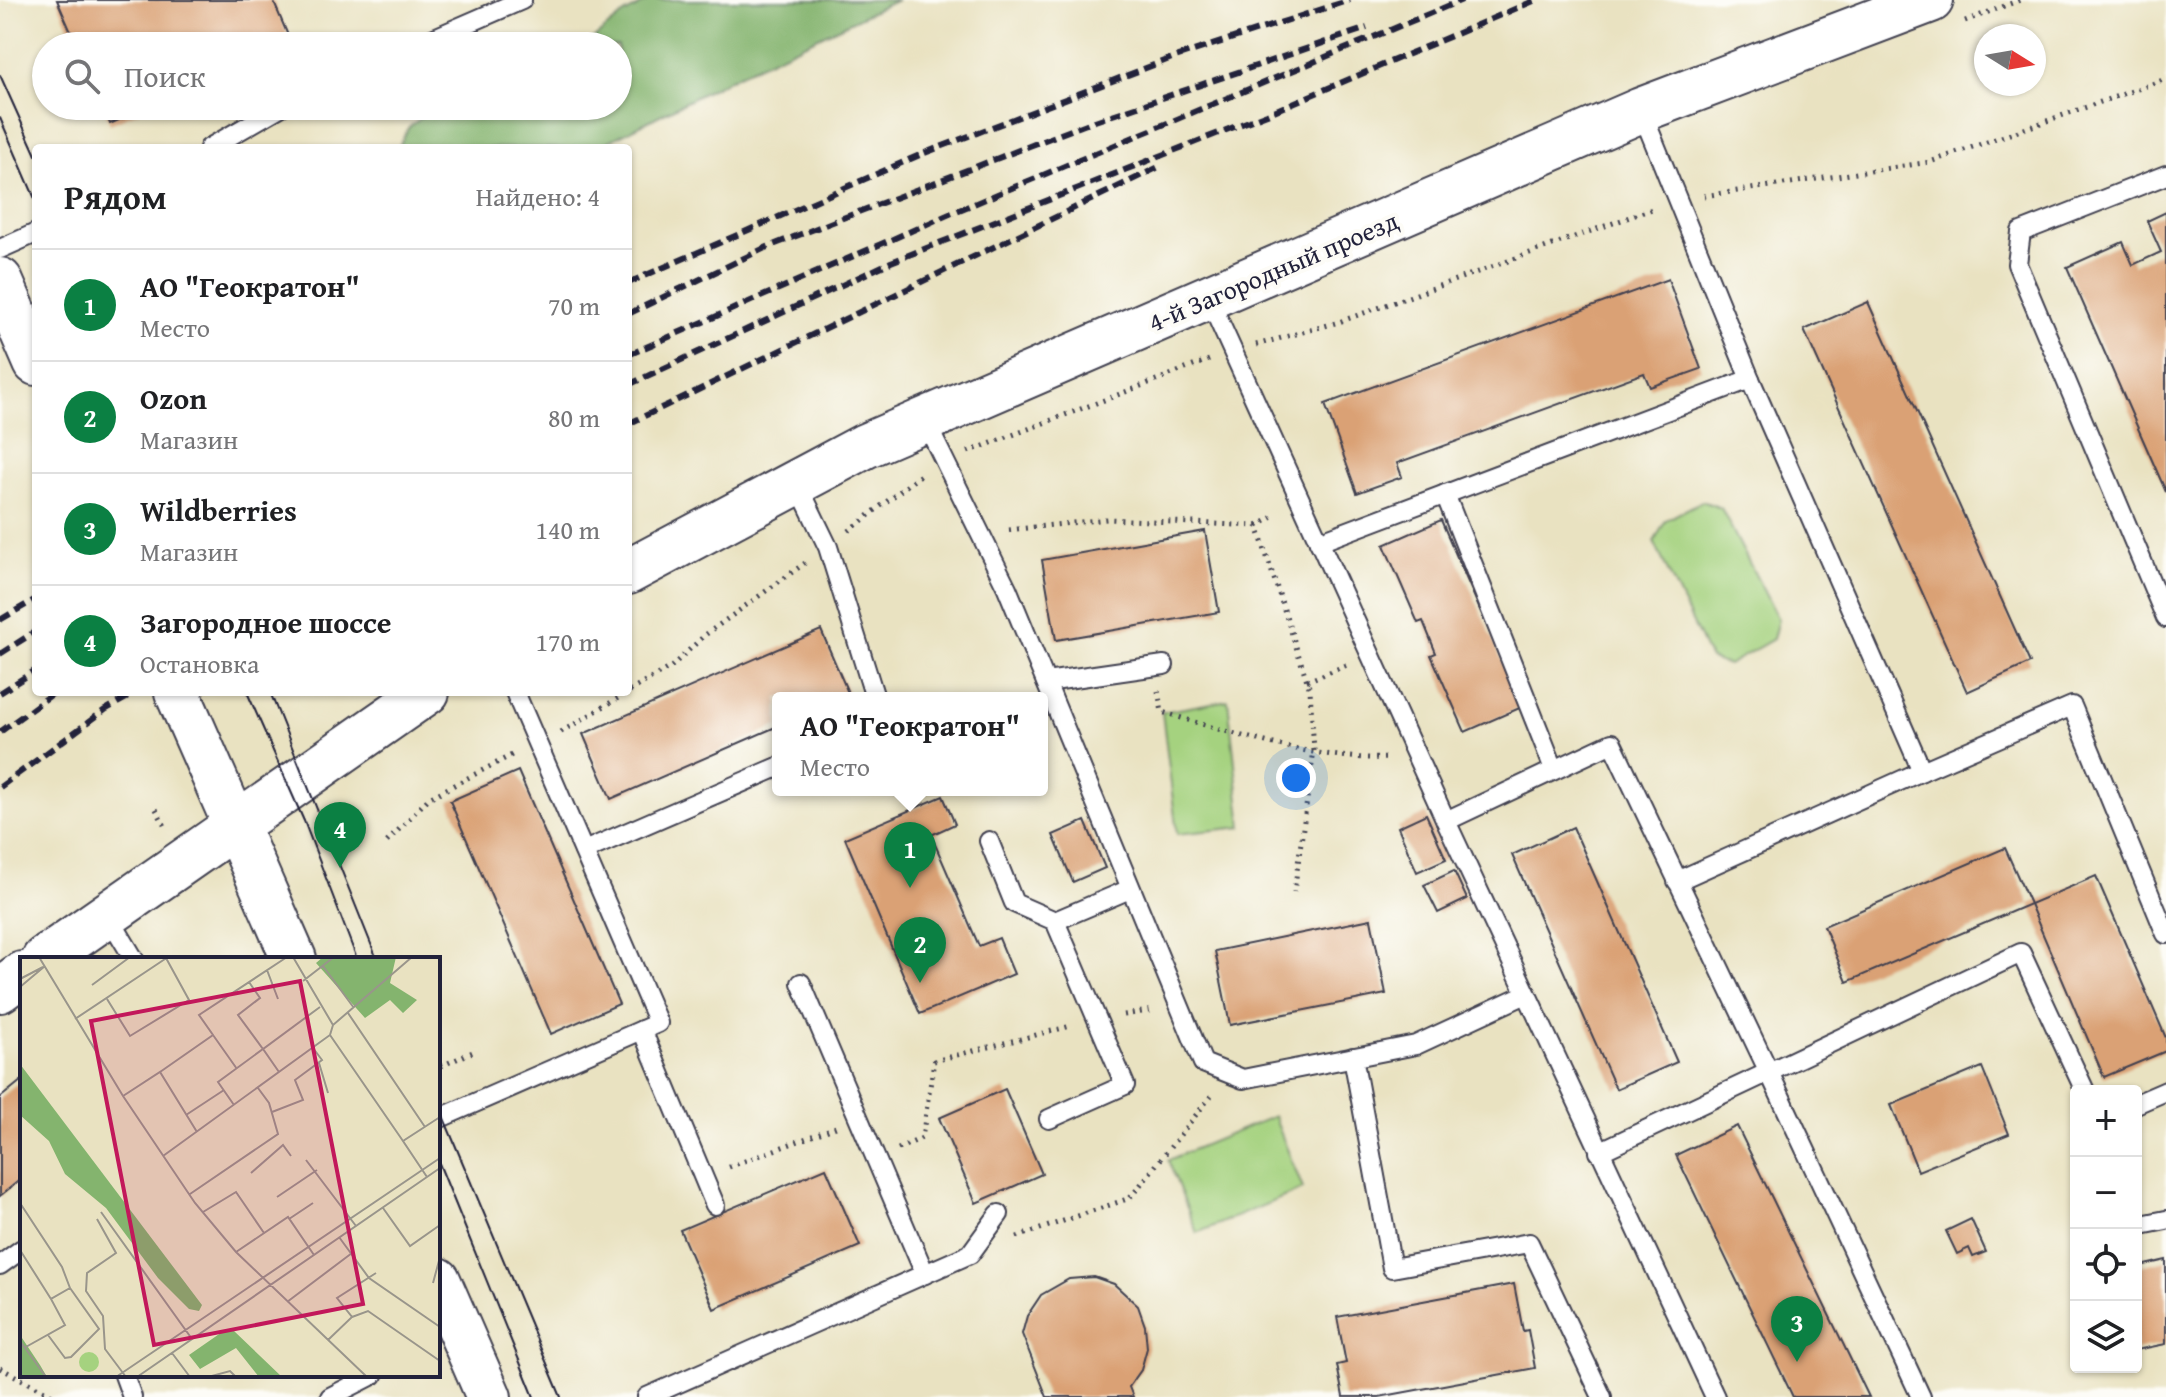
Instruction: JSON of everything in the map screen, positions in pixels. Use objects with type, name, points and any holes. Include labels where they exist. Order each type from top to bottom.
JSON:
[{"type":"street","name":"4-й Загородный проезд","points":[[632,570],[796,482],[925,421],[1641,110],[1931,0]]},
{"type":"street","points":[[0,280],[32,354]]},
{"type":"street","points":[[179,696],[293,957]]},
{"type":"street","points":[[47,957],[421,696]]},
{"type":"street","points":[[0,990],[20,975]]},
{"type":"street","points":[[440,1290],[449,1335],[489,1397]]},
{"type":"lane","points":[[448,32],[522,0]]},
{"type":"lane","points":[[1641,110],[1750,379],[1922,771]]},
{"type":"lane","points":[[216,144],[258,120]]},
{"type":"lane","points":[[2166,175],[2021,232],[2017,264],[2166,618]]},
{"type":"lane","points":[[0,249],[32,235]]},
{"type":"lane","points":[[1209,299],[1446,821],[1715,1397]]},
{"type":"lane","points":[[1319,542],[1750,379]]},
{"type":"lane","points":[[925,421],[980,533],[1046,682],[1203,1063],[1243,1079],[1416,1045],[1526,994]]},
{"type":"lane","points":[[796,482],[828,547],[873,692]]},
{"type":"lane","points":[[1445,494],[1554,769]]},
{"type":"lane","points":[[1046,682],[1164,665]]},
{"type":"lane","points":[[440,1118],[658,1023],[517,696]]},
{"type":"lane","points":[[1677,881],[2072,706],[2166,934]]},
{"type":"lane","points":[[1446,821],[1612,743],[1921,1397]]},
{"type":"lane","points":[[584,851],[772,770]]},
{"type":"lane","points":[[989,841],[1014,903],[1055,921],[1125,1085],[1049,1119]]},
{"type":"lane","points":[[1055,921],[1130,889]]},
{"type":"lane","points":[[107,914],[133,957]]},
{"type":"lane","points":[[1599,1152],[2021,953],[2082,1085]]},
{"type":"lane","points":[[801,983],[925,1274]]},
{"type":"lane","points":[[642,1030],[715,1205]]},
{"type":"lane","points":[[1353,1057],[1392,1268],[1529,1243],[1602,1397]]},
{"type":"lane","points":[[2142,1101],[2166,1091]]},
{"type":"lane","points":[[647,1397],[970,1254],[999,1214]]},
{"type":"lane","points":[[2142,1225],[2166,1220]]},
{"type":"lane","points":[[0,1265],[20,1250]]},
{"type":"lane","points":[[125,1377],[132,1397]]},
{"type":"lane","points":[[335,1388],[367,1377]]},
{"type":"path","points":[[632,691],[672,666],[705,635],[828,547],[933,466],[1232,352]]},
{"type":"path","points":[[980,533],[1107,519],[1257,526],[1307,681],[1314,750],[1294,892]]},
{"type":"path","points":[[1307,681],[1339,669]]},
{"type":"path","points":[[387,842],[429,798],[571,728],[623,696]]},
{"type":"path","points":[[1162,712],[1231,733],[1360,759]]},
{"type":"path","points":[[336,812],[350,856]]},
{"type":"path","points":[[876,1159],[922,1138],[934,1061],[1097,1020],[1178,1005]]},
{"type":"path","points":[[441,1066],[475,1051]]},
{"type":"path","points":[[970,1254],[1130,1198],[1229,1073]]},
{"type":"path","points":[[703,1177],[859,1118]]},
{"type":"path","points":[[0,1368],[56,1397]]},
{"type":"green space","points":[[650,0],[897,0],[740,74],[604,144],[400,144],[409,127],[418,120],[632,120],[632,32],[602,32],[624,14]]},
{"type":"green space","points":[[1702,501],[1721,508],[1778,619],[1773,639],[1728,665],[1710,659],[1654,542],[1666,520]]},
{"type":"green space","points":[[1228,700],[1242,827],[1177,834],[1162,712]]},
{"type":"green space","points":[[1274,1116],[1303,1189],[1197,1233],[1168,1160]]},
{"type":"building","points":[[57,0],[273,0],[287,32],[71,32]]},
{"type":"building","points":[[2166,212],[2166,492],[2067,267],[2123,242],[2133,265],[2161,252],[2147,221]]},
{"type":"building","points":[[1668,279],[1701,369],[1650,387],[1644,373],[1397,463],[1402,477],[1357,493],[1325,404]]},
{"type":"building","points":[[1868,302],[2030,663],[1967,692],[1804,330]]},
{"type":"building","points":[[1441,520],[1522,707],[1465,732],[1431,655],[1436,653],[1423,621],[1418,623],[1384,545]]},
{"type":"building","points":[[1205,531],[1219,612],[1056,640],[1042,560]]},
{"type":"building","points":[[821,630],[848,692],[772,692],[772,729],[611,799],[583,734]]},
{"type":"building","points":[[518,771],[619,1004],[551,1034],[450,801]]},
{"type":"building","points":[[943,796],[955,824],[931,835],[979,946],[999,938],[1014,974],[920,1014],[845,838]]},
{"type":"building","points":[[1426,814],[1446,859],[1417,872],[1398,827]]},
{"type":"building","points":[[1085,821],[1105,868],[1073,882],[1053,835]]},
{"type":"building","points":[[1573,827],[1677,1062],[1616,1089],[1512,855]]},
{"type":"building","points":[[2005,848],[2030,904],[1847,982],[1824,926]]},
{"type":"building","points":[[1454,871],[1467,899],[1438,913],[1424,885]]},
{"type":"building","points":[[2096,876],[2166,1038],[2166,1051],[2104,1077],[2030,904]]},
{"type":"building","points":[[1371,919],[1386,994],[1230,1025],[1215,951]]},
{"type":"building","points":[[1982,1067],[2009,1134],[1918,1171],[1891,1105]]},
{"type":"building","points":[[20,1082],[20,1180],[0,1196],[0,1098]]},
{"type":"building","points":[[1005,1089],[1042,1174],[976,1203],[939,1118]]},
{"type":"building","points":[[1737,1126],[1869,1397],[1793,1397],[1676,1155]]},
{"type":"building","points":[[826,1168],[860,1246],[714,1309],[680,1230]]},
{"type":"building","points":[[1971,1219],[1986,1252],[1973,1257],[1969,1248],[1957,1254],[1946,1231]]},
{"type":"building","points":[[2166,1260],[2166,1344],[2142,1349],[2142,1301],[2142,1266]]},
{"type":"building","points":[[1094,1277],[1114,1284],[1138,1306],[1145,1326],[1147,1348],[1141,1370],[1129,1387],[1133,1397],[1047,1397],[1022,1334],[1027,1316],[1041,1295],[1069,1279]]},
{"type":"building","points":[[1514,1284],[1523,1331],[1528,1330],[1535,1368],[1379,1397],[1343,1397],[1337,1365],[1346,1363],[1337,1317]]},
{"type":"tram line","points":[[0,75],[32,146]]},
{"type":"tram line","points":[[0,118],[32,192]]},
{"type":"tram line","points":[[249,696],[304,821],[356,957]]},
{"type":"tram line","points":[[272,696],[376,957]]},
{"type":"tram line","points":[[440,1109],[561,1397]]},
{"type":"tram line","points":[[440,1166],[534,1397]]},
{"type":"railway","points":[[632,281],[922,154],[1172,58],[1350,0]]},
{"type":"railway","points":[[632,353],[952,213],[1462,0]]},
{"type":"railway","points":[[632,383],[891,262],[1267,114],[1536,0]]},
{"type":"railway","points":[[632,312],[765,248],[1089,123],[1367,28]]},
{"type":"railway","points":[[632,422],[1161,166]]},
{"type":"railway","points":[[0,620],[32,601]]},
{"type":"railway","points":[[0,654],[32,634]]},
{"type":"railway","points":[[0,693],[32,673]]},
{"type":"railway","points":[[0,732],[50,696]]},
{"type":"railway","points":[[0,787],[105,710],[130,696]]},
{"type":"place","name":"Загородное шоссе","points":[[340,868]]},
{"type":"place","name":"АО \"Геократон\"","points":[[910,888]]},
{"type":"place","name":"Ozon","points":[[920,983]]},
{"type":"place","name":"Wildberries","points":[[1797,1362]]}]
